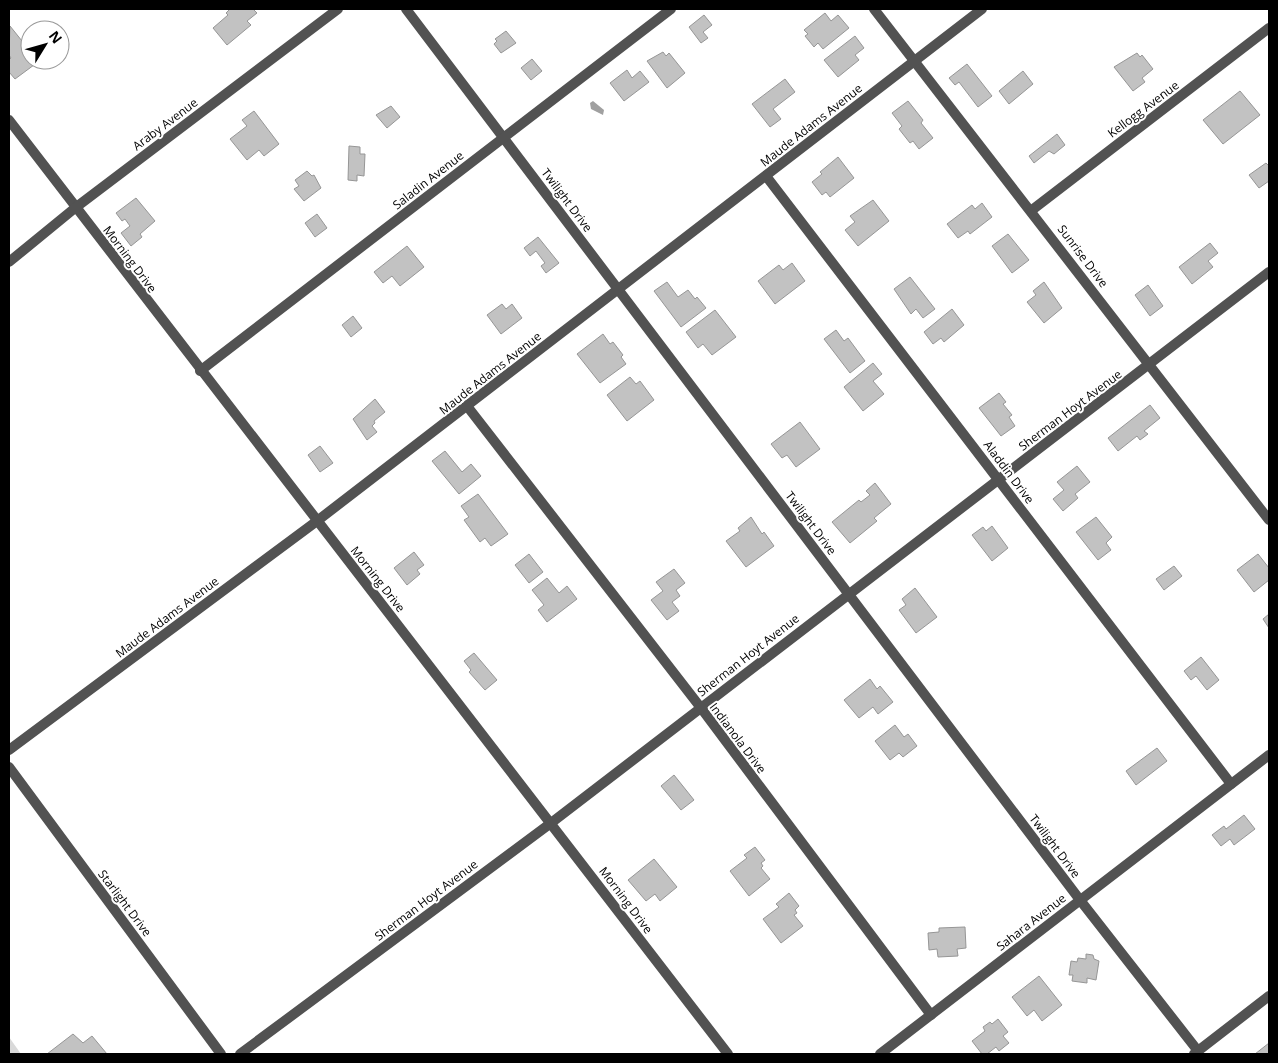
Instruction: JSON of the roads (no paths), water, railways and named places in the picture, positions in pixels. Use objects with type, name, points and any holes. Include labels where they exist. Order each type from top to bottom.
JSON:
[{"type":"street","name":"Araby Avenue","points":[[9,262],[75,208],[338,9]]},
{"type":"street","name":"Twilight Drive","points":[[406,9],[1196,1053]]},
{"type":"street","name":"Saladin Avenue","points":[[200,371],[671,9]]},
{"type":"street","name":"Sunrise Drive","points":[[874,9],[1032,210],[1269,518]]},
{"type":"street","name":"Maude Adams Avenue","points":[[9,750],[316,521],[982,9]]},
{"type":"street","name":"Kellogg Avenue","points":[[1032,210],[1269,28]]},
{"type":"street","name":"Morning Drive","points":[[9,120],[200,371],[728,1054]]},
{"type":"street","name":"Aladdin Drive","points":[[766,176],[1231,784]]},
{"type":"street","name":"Sherman Hoyt Avenue","points":[[240,1054],[551,823],[1269,272]]},
{"type":"street","name":"Indianola Drive","points":[[467,406],[701,708],[931,1015]]},
{"type":"street","name":"Sahara Avenue","points":[[880,1054],[1269,755]]},
{"type":"street","name":"Starlight Drive","points":[[9,767],[221,1054]]},
{"type":"street","points":[[1196,1053],[1269,996]]}]
